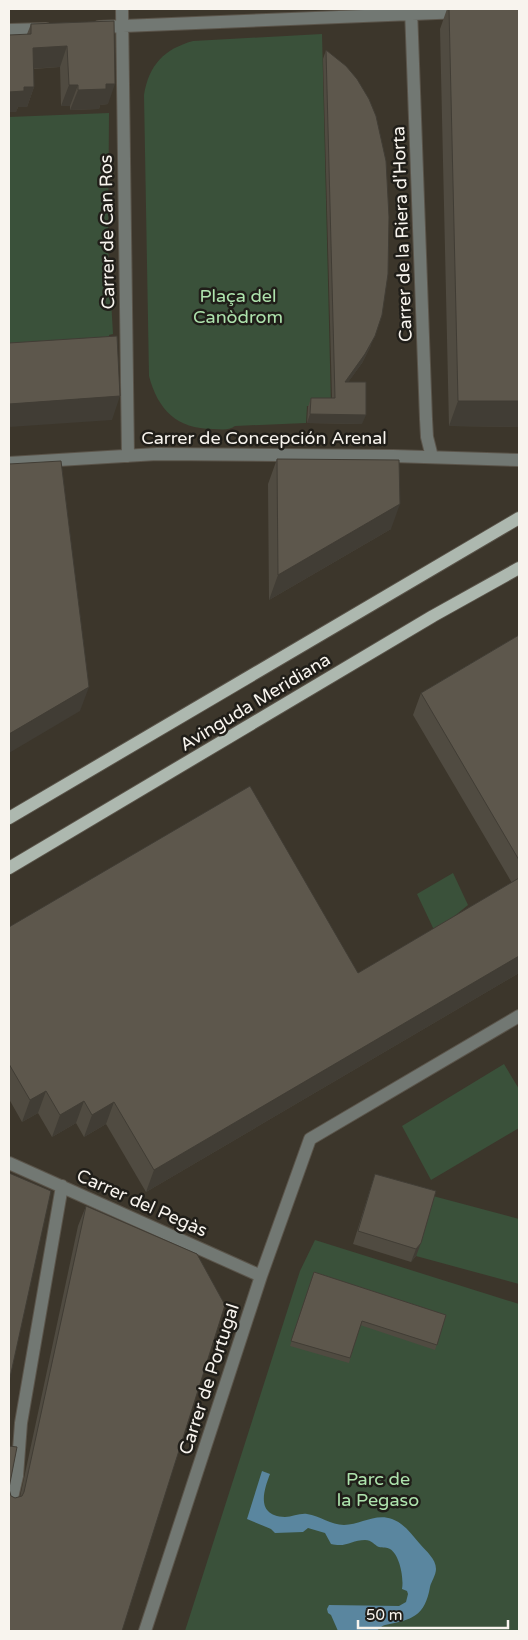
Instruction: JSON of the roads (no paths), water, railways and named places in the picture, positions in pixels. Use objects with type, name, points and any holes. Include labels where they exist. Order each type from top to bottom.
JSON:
[{"type":"main road","name":"Avinguda Meridiana","points":[[9,818],[519,518]]},
{"type":"main road","name":"Avinguda Meridiana","points":[[9,868],[433,616],[519,568]]},
{"type":"street","name":"Carrer de Can Ros","points":[[122,9],[128,456]]},
{"type":"street","points":[[82,28],[411,12],[470,11]]},
{"type":"street","name":"Carrer de la Riera d'Horta","points":[[411,12],[426,419],[427,438],[432,457]]},
{"type":"street","points":[[9,30],[55,28]]},
{"type":"street","name":"Carrer de Concepción Arenal","points":[[9,463],[157,454],[432,457],[519,460]]},
{"type":"street","name":"Carrer de Portugal","points":[[145,1631],[261,1276],[310,1139],[519,1016]]},
{"type":"street","name":"Carrer del Pegàs","points":[[9,1163],[261,1276]]},
{"type":"street","points":[[9,1511],[17,1476],[20,1423],[62,1186]]},
{"type":"water","points":[[262,1471],[270,1474],[265,1488],[264,1502],[269,1512],[276,1516],[285,1517],[307,1514],[335,1524],[344,1525],[380,1517],[392,1519],[404,1526],[430,1555],[436,1565],[428,1597],[421,1610],[410,1618],[384,1625],[376,1631],[338,1631],[331,1615],[328,1613],[329,1605],[399,1606],[406,1602],[408,1594],[407,1591],[402,1589],[402,1574],[399,1562],[390,1549],[379,1547],[367,1540],[336,1545],[331,1544],[325,1533],[308,1528],[303,1532],[275,1533],[271,1529],[247,1519]]},
{"type":"park label","name":"Plaça del Canòdrom","points":[[238,306]]},
{"type":"park label","name":"Parc de la Pegaso","points":[[378,1489]]}]
